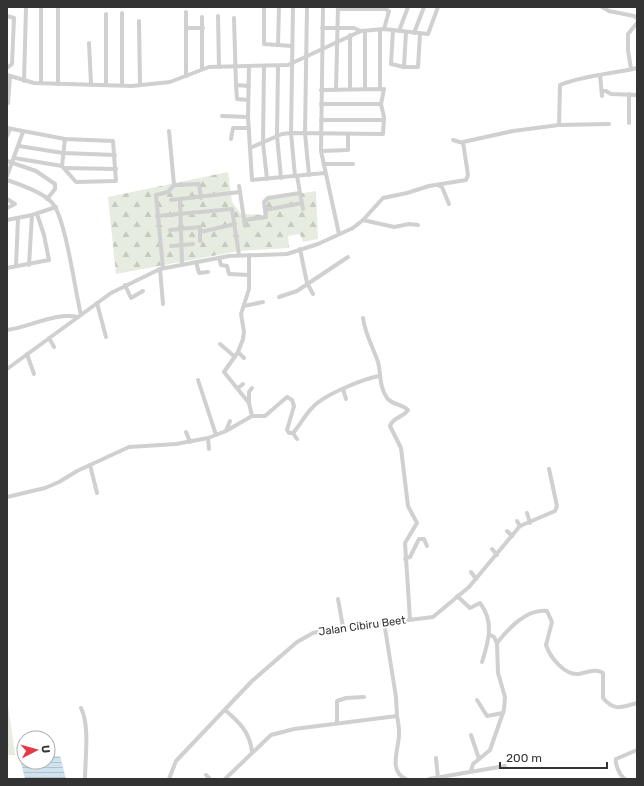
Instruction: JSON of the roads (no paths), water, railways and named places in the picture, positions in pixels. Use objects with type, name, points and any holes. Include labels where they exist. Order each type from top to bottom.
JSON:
[{"type":"street","points":[[58,7],[58,84]]},
{"type":"street","points":[[264,7],[264,44],[292,46]]},
{"type":"street","points":[[278,46],[279,7]]},
{"type":"street","points":[[293,7],[291,133],[296,176],[303,209]]},
{"type":"street","points":[[307,7],[305,133],[309,175]]},
{"type":"street","points":[[323,7],[320,134],[321,150],[339,234]]},
{"type":"street","points":[[399,31],[408,7]]},
{"type":"street","points":[[414,33],[424,7]]},
{"type":"street","points":[[8,103],[8,76],[24,81],[41,83],[122,86],[170,82],[202,69],[235,66],[278,66],[292,64],[336,44],[350,35],[363,31],[393,30],[420,34],[429,33],[438,7]]},
{"type":"street","points":[[602,7],[609,11],[634,16],[637,18]]},
{"type":"street","points":[[41,8],[41,83]]},
{"type":"street","points":[[336,90],[338,8],[388,9],[382,30],[380,89]]},
{"type":"street","points":[[24,81],[26,9]]},
{"type":"street","points":[[186,12],[186,76]]},
{"type":"street","points":[[122,13],[122,86]]},
{"type":"street","points":[[106,14],[106,85]]},
{"type":"street","points":[[7,16],[13,16],[14,18],[12,64],[7,68]]},
{"type":"street","points":[[218,16],[219,67]]},
{"type":"street","points":[[202,17],[202,69]]},
{"type":"street","points":[[234,18],[237,99],[248,100]]},
{"type":"street","points":[[139,21],[140,84]]},
{"type":"street","points":[[631,69],[628,50],[628,34],[637,23]]},
{"type":"street","points":[[186,28],[203,28]]},
{"type":"street","points":[[322,28],[354,28],[363,31]]},
{"type":"street","points":[[393,30],[391,64],[404,67],[418,67],[420,34]]},
{"type":"street","points":[[363,31],[365,89]]},
{"type":"street","points":[[404,67],[406,32]]},
{"type":"street","points":[[350,35],[350,89]]},
{"type":"street","points":[[89,43],[91,84]]},
{"type":"street","points":[[249,66],[248,117],[252,180],[325,173]]},
{"type":"street","points":[[264,66],[263,143],[267,179]]},
{"type":"street","points":[[278,66],[277,136],[281,178]]},
{"type":"street","points":[[559,125],[560,85],[637,68]]},
{"type":"street","points":[[600,75],[602,96]]},
{"type":"street","points":[[236,85],[249,86]]},
{"type":"street","points":[[250,148],[277,136],[291,133],[382,135],[384,120],[381,104],[384,90],[321,90]]},
{"type":"street","points":[[602,91],[606,91],[611,94],[637,95]]},
{"type":"street","points":[[629,94],[629,123]]},
{"type":"street","points":[[321,104],[381,104]]},
{"type":"street","points":[[222,116],[248,117]]},
{"type":"street","points":[[321,120],[384,120]]},
{"type":"street","points":[[453,140],[462,143],[490,135],[559,125],[609,124]]},
{"type":"street","points":[[231,140],[233,128],[249,128]]},
{"type":"street","points":[[7,136],[8,129],[65,139],[113,141],[116,169],[115,182],[76,182],[63,167],[65,139]]},
{"type":"street","points":[[163,304],[156,195],[168,192],[174,185],[169,131]]},
{"type":"street","points":[[7,176],[23,132]]},
{"type":"street","points":[[321,150],[348,150],[348,135]]},
{"type":"street","points":[[7,369],[97,303],[125,285],[161,268],[239,255],[287,254],[318,244],[363,220],[383,198],[467,179],[462,143]]},
{"type":"street","points":[[19,146],[64,153],[115,155]]},
{"type":"street","points":[[13,160],[36,171],[55,184],[56,188],[47,199]]},
{"type":"street","points":[[7,161],[13,160],[63,167],[116,169]]},
{"type":"street","points":[[324,164],[353,164]]},
{"type":"street","points":[[7,180],[47,199],[56,207],[64,234],[79,316]]},
{"type":"street","points":[[174,185],[199,184],[201,198]]},
{"type":"street","points":[[436,185],[442,187],[449,204]]},
{"type":"street","points":[[239,186],[245,226]]},
{"type":"street","points":[[171,200],[201,198],[240,192]]},
{"type":"street","points":[[200,232],[235,222],[266,217],[264,202],[268,198],[300,193]]},
{"type":"street","points":[[7,199],[15,204],[7,208]]},
{"type":"street","points":[[180,199],[182,264]]},
{"type":"street","points":[[265,210],[302,203]]},
{"type":"street","points":[[7,220],[37,214],[56,207]]},
{"type":"street","points":[[157,216],[232,208],[239,255]]},
{"type":"street","points":[[7,268],[47,261],[49,258],[44,235],[37,214]]},
{"type":"street","points":[[29,265],[32,215]]},
{"type":"street","points":[[16,266],[18,218]]},
{"type":"street","points":[[363,220],[394,227],[409,224],[418,225]]},
{"type":"street","points":[[170,230],[200,228],[200,241]]},
{"type":"street","points":[[171,246],[193,244]]},
{"type":"street","points":[[300,249],[307,283],[313,294]]},
{"type":"street","points":[[249,255],[249,289],[241,314],[244,339],[235,357],[224,372],[249,403]]},
{"type":"street","points":[[279,297],[297,291],[348,257]]},
{"type":"street","points":[[219,258],[220,265],[227,266],[229,274],[249,275]]},
{"type":"street","points":[[196,262],[199,273],[208,272]]},
{"type":"street","points":[[125,285],[131,298],[143,291]]},
{"type":"street","points":[[244,306],[263,302]]},
{"type":"street","points":[[97,303],[106,337]]},
{"type":"street","points":[[7,330],[30,326],[61,316],[79,316]]},
{"type":"street","points":[[363,318],[365,331],[378,362],[379,376],[388,399],[408,410],[406,413],[393,420],[390,426],[401,448],[408,506],[417,523],[405,543],[410,619]]},
{"type":"street","points":[[49,338],[54,347]]},
{"type":"street","points":[[220,344],[235,357]]},
{"type":"street","points":[[238,352],[244,358]]},
{"type":"street","points":[[27,354],[34,374]]},
{"type":"street","points":[[293,433],[312,407],[343,389],[379,376]]},
{"type":"street","points":[[198,380],[216,435]]},
{"type":"street","points":[[238,388],[243,384]]},
{"type":"street","points":[[252,388],[249,392],[249,403],[252,416]]},
{"type":"street","points":[[343,389],[346,399]]},
{"type":"street","points":[[7,497],[45,488],[129,447],[190,442],[208,438],[226,431],[252,416],[265,416],[285,398],[290,398],[294,406],[288,430],[289,433],[293,433],[297,439]]},
{"type":"street","points":[[226,431],[230,421]]},
{"type":"street","points":[[186,432],[190,442]]},
{"type":"street","points":[[208,438],[208,449]]},
{"type":"street","points":[[90,465],[97,493]]},
{"type":"street","points":[[517,521],[520,526],[530,523],[552,514],[557,506],[549,469]]},
{"type":"street","points":[[527,513],[530,523]]},
{"type":"street","name":"Jalan Cibiru Beet","points":[[169,779],[176,761],[252,681],[301,640],[318,632],[343,627],[433,617],[476,579],[520,526]]},
{"type":"street","points":[[507,531],[512,536]]},
{"type":"street","points":[[405,559],[410,557],[419,539],[424,539],[427,546]]},
{"type":"street","points":[[492,549],[497,555]]},
{"type":"street","points":[[471,572],[476,579]]},
{"type":"street","points":[[457,596],[470,608],[480,603],[485,612],[490,635],[482,662]]},
{"type":"street","points":[[338,600],[343,627]]},
{"type":"street","points":[[497,643],[519,619],[539,612],[547,611],[552,622],[546,645],[554,658],[564,668],[576,674],[594,671],[603,673],[603,698],[611,705],[622,708],[637,703]]},
{"type":"street","points":[[384,622],[400,732],[396,768],[399,775],[406,779]]},
{"type":"street","points":[[471,771],[473,764],[490,750],[503,713],[505,701],[498,672],[497,643],[494,637],[490,635]]},
{"type":"street","points":[[337,723],[337,701],[346,698],[364,697]]},
{"type":"street","points":[[477,700],[487,716],[503,713]]},
{"type":"street","points":[[81,708],[85,726],[85,779]]},
{"type":"street","points":[[225,710],[244,727],[248,735],[252,752]]},
{"type":"street","points":[[225,779],[271,735],[294,729],[397,716]]},
{"type":"street","points":[[471,735],[479,759]]},
{"type":"street","points":[[623,779],[616,764],[616,759],[637,750]]},
{"type":"street","points":[[436,758],[438,778]]},
{"type":"street","points":[[429,779],[505,766]]},
{"type":"street","points":[[206,775],[210,779]]},
{"type":"water","points":[[56,756],[60,756],[66,779],[25,779],[23,770],[56,770]]}]
